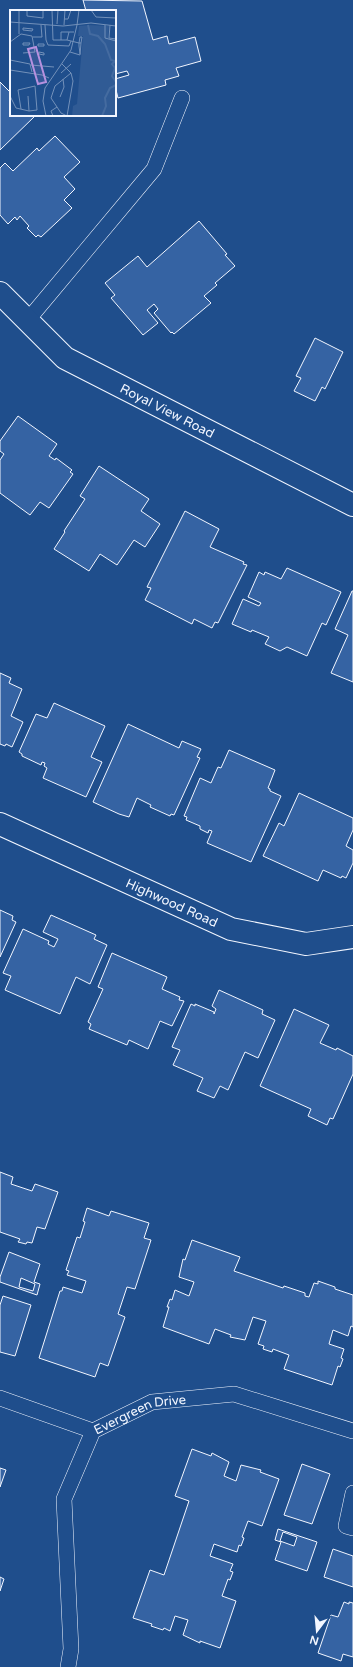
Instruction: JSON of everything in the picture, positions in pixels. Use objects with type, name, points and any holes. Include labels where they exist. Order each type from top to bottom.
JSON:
[{"type":"street","name":"Royal View Road","points":[[0,293],[65,358],[353,505]]},
{"type":"street","name":"Highwood Road","points":[[0,824],[231,929],[306,944],[353,937]]},
{"type":"lane","points":[[27,321],[154,169],[182,98]]},
{"type":"lane","name":"Evergreen Drive","points":[[68,1667],[71,1649],[64,1499],[92,1431],[152,1402],[234,1394],[353,1431]]},
{"type":"lane","points":[[0,1398],[92,1431]]},
{"type":"lane","points":[[353,1493],[346,1526],[353,1528]]},
{"type":"building","points":[[83,0],[142,1],[153,40],[167,36],[169,44],[195,37],[201,61],[176,68],[179,76],[165,80],[166,85],[118,98],[116,79],[129,75],[127,71],[116,74],[116,10],[86,10]]},
{"type":"building","points":[[0,82],[9,91],[10,90],[10,116],[35,116],[0,150]]},
{"type":"building","points":[[55,136],[80,162],[64,177],[75,189],[64,200],[72,208],[41,237],[38,235],[36,237],[27,228],[29,226],[20,216],[17,220],[15,217],[8,224],[0,215],[0,168],[5,163],[13,171],[37,148],[39,151]]},
{"type":"building","points":[[199,221],[227,254],[225,255],[235,266],[215,283],[217,285],[204,296],[211,303],[174,334],[172,332],[171,333],[154,313],[158,309],[154,304],[147,310],[158,323],[143,335],[111,298],[115,295],[105,283],[138,256],[147,267]]},
{"type":"building","points":[[315,338],[343,352],[325,389],[322,387],[315,401],[294,391],[301,378],[296,376]]},
{"type":"building","points":[[18,416],[57,444],[49,456],[55,460],[56,458],[72,470],[70,472],[73,474],[49,508],[40,502],[30,515],[0,493],[0,460],[4,454],[0,451],[0,441]]},
{"type":"building","points":[[99,466],[149,499],[141,511],[160,524],[145,547],[134,540],[117,565],[100,554],[89,571],[54,549],[85,499],[80,496]]},
{"type":"building","points":[[185,511],[219,529],[210,547],[244,562],[243,564],[247,565],[218,623],[215,622],[212,628],[194,619],[192,624],[145,600],[151,588],[147,587]]},
{"type":"building","points":[[287,568],[341,592],[326,625],[322,623],[307,656],[287,647],[280,651],[265,644],[269,637],[252,630],[251,632],[232,624],[243,599],[259,606],[261,603],[248,597],[259,572],[264,575],[265,572],[281,579]]},
{"type":"building","points":[[352,591],[353,682],[331,673],[348,635],[335,629]]},
{"type":"building","points":[[0,673],[11,678],[9,683],[22,689],[11,716],[23,722],[12,747],[6,744],[5,746],[0,744]]},
{"type":"building","points":[[54,703],[105,726],[91,757],[102,762],[86,797],[43,778],[47,768],[44,766],[45,763],[42,762],[41,765],[22,756],[19,752],[36,714],[47,718]]},
{"type":"building","points":[[128,724],[179,748],[182,741],[201,749],[197,757],[200,758],[174,815],[171,814],[170,816],[150,807],[151,805],[137,798],[129,817],[93,802]]},
{"type":"building","points":[[229,750],[275,770],[268,788],[270,791],[281,796],[251,862],[207,843],[212,831],[209,830],[208,833],[200,829],[200,826],[186,820],[187,817],[184,816],[200,778],[211,783],[218,767],[221,768]]},
{"type":"building","points":[[299,793],[353,818],[353,830],[346,846],[353,850],[353,863],[346,878],[342,876],[341,878],[323,870],[318,881],[263,856],[279,823],[284,826]]},
{"type":"building","points":[[0,910],[13,916],[12,920],[16,922],[0,957]]},
{"type":"building","points":[[51,915],[96,935],[94,939],[107,945],[90,984],[76,977],[60,1014],[5,990],[11,976],[3,973],[23,929],[49,941],[48,944],[54,947],[58,939],[43,932]]},
{"type":"building","points":[[112,953],[167,977],[162,989],[180,997],[179,1000],[184,1001],[172,1026],[160,1021],[148,1049],[129,1040],[127,1045],[89,1029],[91,1024],[88,1022],[103,989],[98,987]]},
{"type":"building","points":[[219,990],[263,1010],[262,1014],[275,1020],[258,1058],[245,1052],[228,1090],[220,1086],[214,1098],[197,1091],[203,1078],[173,1065],[180,1050],[172,1047],[191,1004],[195,1006],[195,1004],[214,1012],[214,1014],[216,1009],[212,1006]]},
{"type":"building","points":[[294,1009],[329,1025],[320,1043],[336,1050],[337,1048],[353,1056],[353,1074],[333,1119],[330,1118],[327,1125],[308,1116],[311,1109],[260,1086]]},
{"type":"building","points":[[0,1172],[13,1177],[11,1184],[32,1191],[35,1184],[58,1192],[45,1229],[37,1227],[32,1243],[27,1242],[26,1244],[18,1242],[20,1239],[0,1232]]},
{"type":"building","points":[[87,1208],[109,1216],[111,1211],[149,1223],[144,1238],[151,1240],[135,1289],[127,1287],[118,1314],[125,1317],[108,1366],[100,1363],[95,1377],[39,1358],[60,1291],[62,1291],[63,1287],[82,1293],[86,1281],[67,1275],[69,1271],[66,1270],[77,1237],[80,1238],[85,1222],[83,1221]]},
{"type":"building","points":[[192,1240],[240,1257],[234,1271],[283,1288],[284,1286],[305,1293],[305,1296],[309,1297],[314,1283],[318,1284],[318,1281],[353,1295],[353,1327],[351,1326],[348,1336],[333,1330],[329,1344],[344,1349],[341,1358],[343,1359],[340,1367],[338,1366],[332,1385],[284,1369],[289,1355],[273,1349],[272,1352],[263,1349],[264,1346],[258,1344],[266,1321],[253,1317],[245,1340],[230,1337],[231,1335],[215,1329],[209,1344],[163,1327],[169,1307],[167,1307],[170,1299],[172,1300],[175,1290],[189,1296],[194,1282],[179,1277],[183,1259],[185,1260]]},
{"type":"building","points":[[9,1252],[40,1264],[34,1282],[40,1284],[37,1295],[0,1282],[0,1277]],"holes":[[[21,1278],[35,1284],[33,1291],[19,1287]]]},
{"type":"building","points":[[3,1296],[31,1305],[15,1356],[0,1352],[0,1305]]},
{"type":"building","points":[[192,1449],[211,1456],[212,1453],[229,1462],[224,1476],[236,1481],[241,1465],[261,1470],[260,1472],[279,1479],[262,1526],[248,1521],[242,1537],[244,1538],[241,1546],[239,1545],[237,1552],[214,1544],[210,1556],[233,1564],[230,1571],[233,1572],[230,1580],[228,1579],[222,1596],[236,1601],[220,1648],[200,1641],[200,1643],[183,1635],[188,1620],[175,1616],[170,1631],[164,1628],[163,1630],[151,1626],[152,1624],[133,1618],[150,1570],[164,1575],[189,1501],[175,1496]]},
{"type":"building","points":[[302,1464],[330,1474],[312,1524],[284,1515]]},
{"type":"building","points":[[0,1468],[6,1470],[0,1487]]},
{"type":"building","points":[[278,1529],[317,1542],[307,1571],[275,1560],[281,1542],[275,1540]],"holes":[[[283,1532],[297,1537],[294,1546],[280,1541]]]},
{"type":"building","points":[[333,1549],[353,1556],[353,1587],[324,1577]]},
{"type":"building","points":[[0,1577],[4,1579],[0,1591]]},
{"type":"building","points":[[344,1602],[349,1604],[349,1602],[353,1603],[353,1657],[343,1654],[341,1661],[318,1653],[331,1615],[338,1617]]}]
